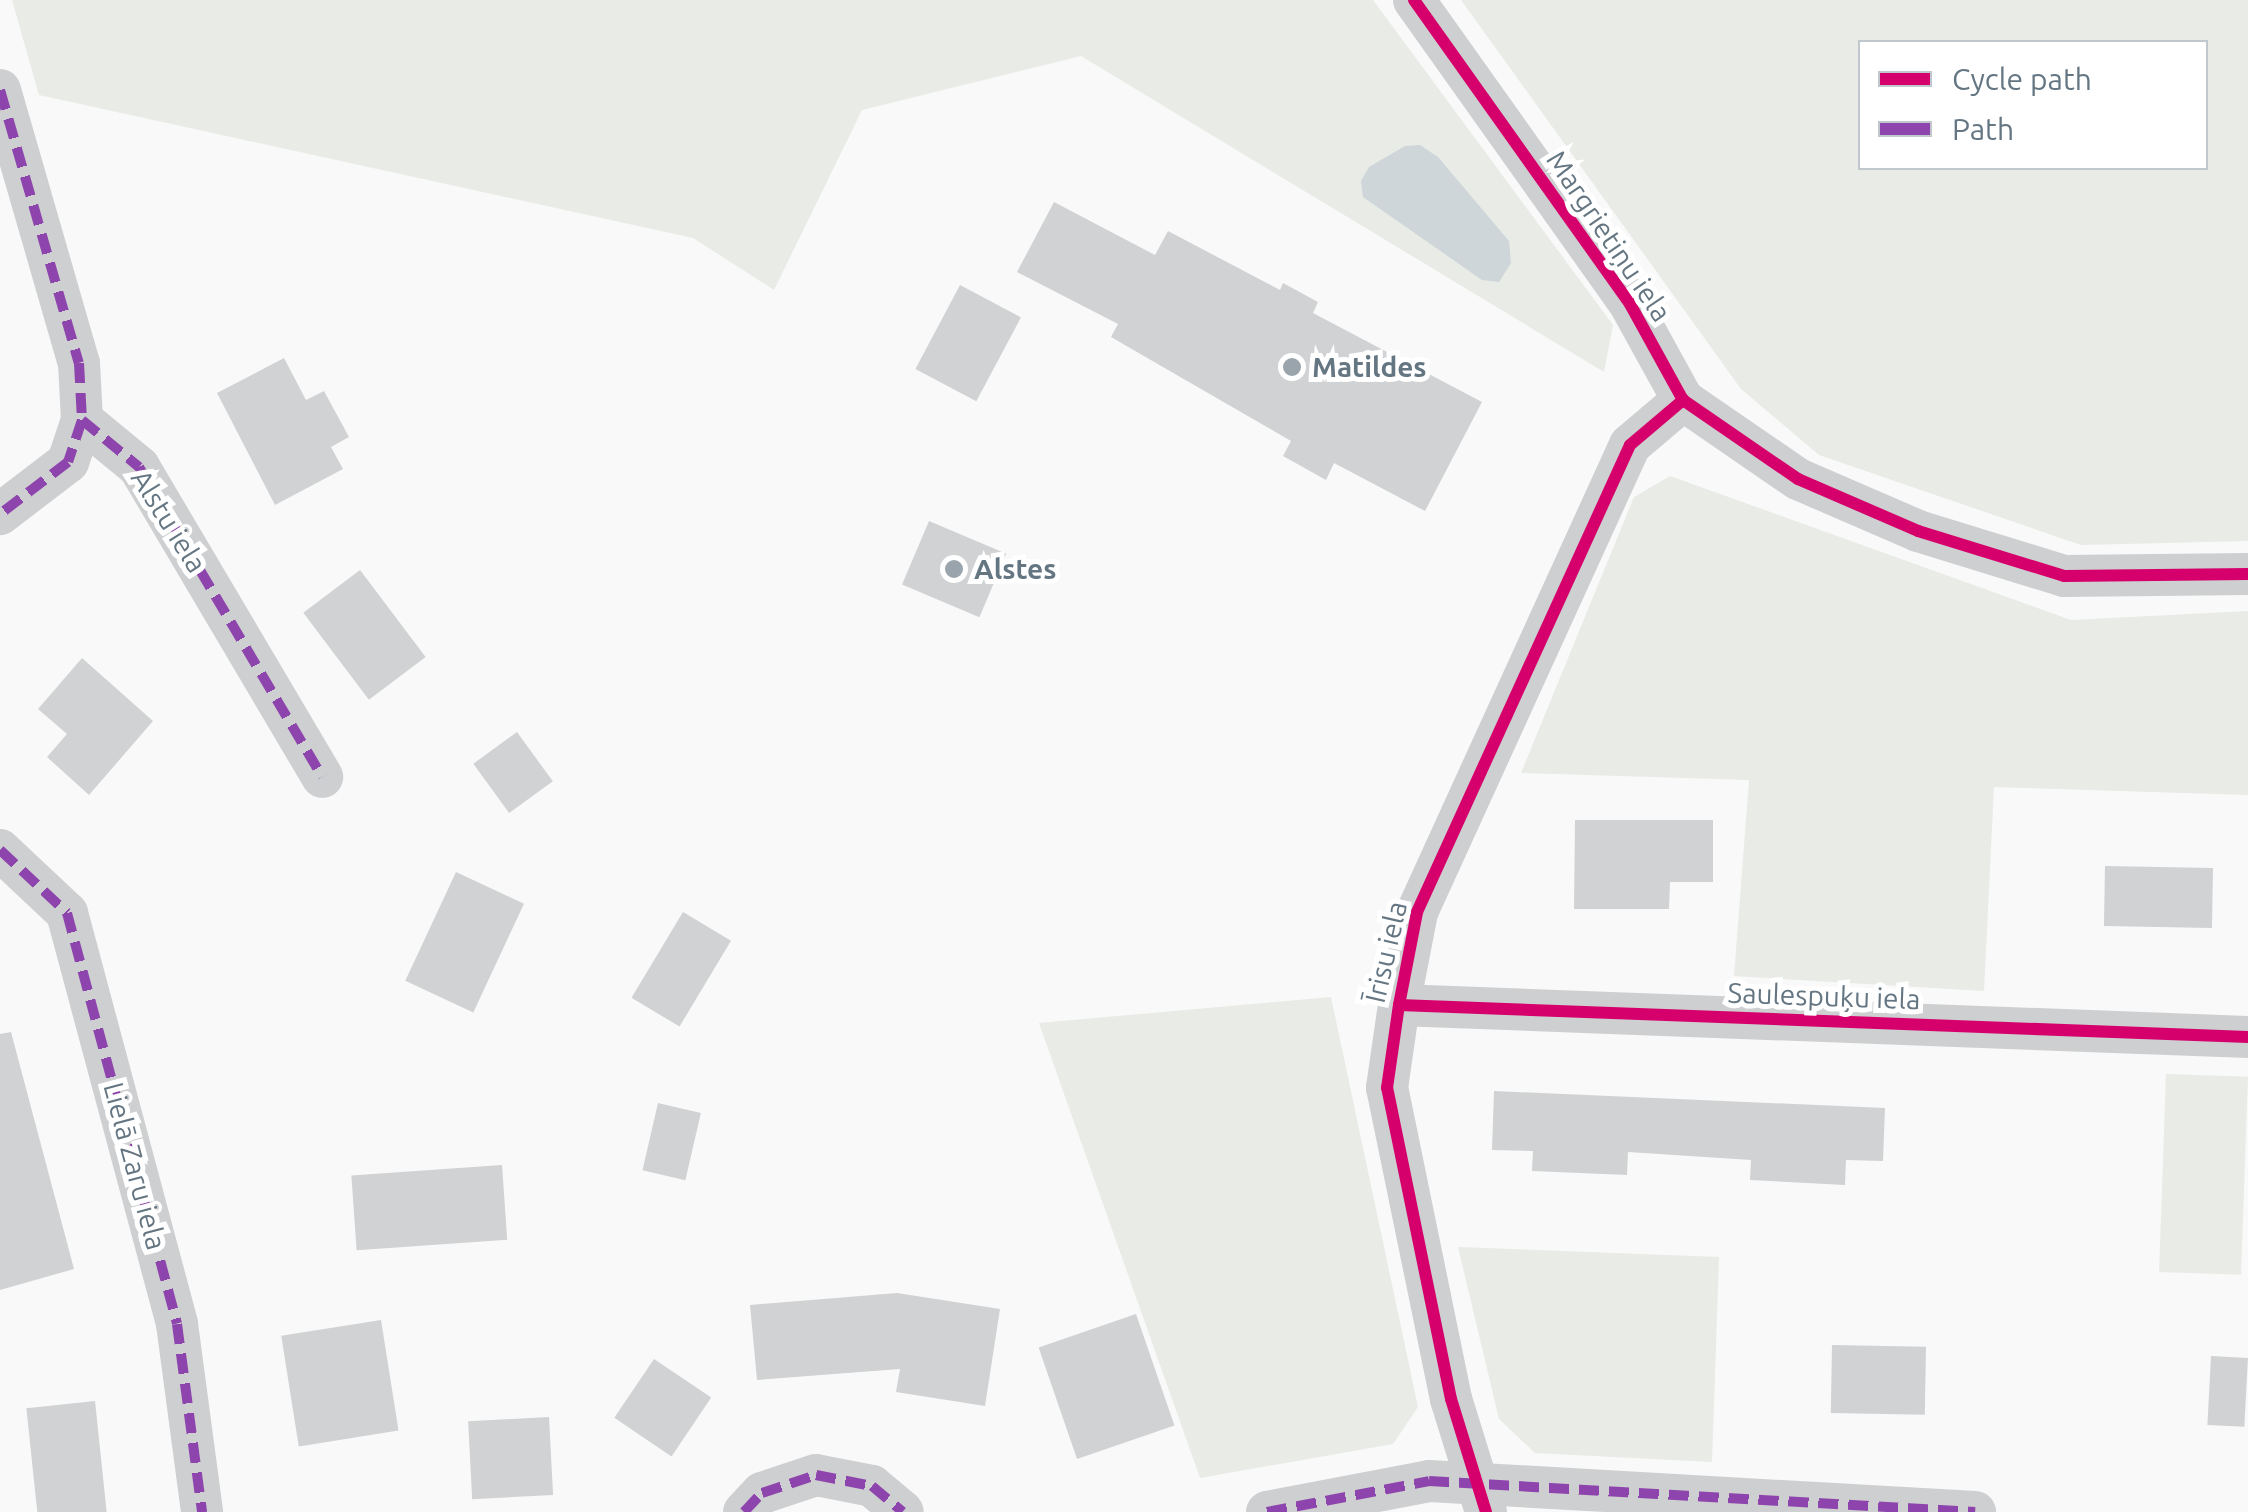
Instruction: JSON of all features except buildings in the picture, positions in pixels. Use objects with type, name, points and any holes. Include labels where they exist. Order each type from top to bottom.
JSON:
[{"type":"street","name":"Margrietiņu iela","points":[[1414,0],[1630,304],[1682,400],[1798,479],[1918,531],[2064,576],[2248,574]]},
{"type":"street","points":[[0,90],[78,363],[82,420],[68,462],[0,514]]},
{"type":"street","name":"Īrisu iela","points":[[1481,1499],[1451,1399],[1386,1088],[1399,1005],[1417,912],[1630,445],[1682,400]]},
{"type":"street","name":"Alstu iela","points":[[82,420],[139,467],[322,777]]},
{"type":"street","name":"Lielā Zaru iela","points":[[0,850],[67,914],[177,1324],[202,1512]]},
{"type":"street","name":"Saulespuķu iela","points":[[1399,1005],[2248,1037]]},
{"type":"street","points":[[744,1512],[762,1493],[816,1475],[872,1486],[904,1512]]},
{"type":"street","points":[[1266,1512],[1430,1481],[1481,1499],[1975,1512]]},
{"type":"shaded area","points":[[12,0],[1373,0],[1613,325],[1604,372],[1081,56],[862,110],[774,290],[693,238],[39,95]]},
{"type":"shaded area","points":[[1461,0],[2248,0],[2248,541],[2081,545],[1819,455],[1741,389]]},
{"type":"shaded area","points":[[1420,145],[1438,157],[1509,241],[1511,263],[1499,282],[1482,280],[1363,197],[1361,181],[1369,167],[1405,146]]},
{"type":"shaded area","points":[[1670,476],[2071,620],[2248,611],[2248,795],[1994,787],[1984,991],[1734,976],[1749,780],[1521,773],[1634,497]]},
{"type":"shaded area","points":[[1331,997],[1418,1407],[1393,1444],[1200,1478],[1039,1023]]},
{"type":"shaded area","points":[[2166,1074],[2248,1077],[2241,1275],[2159,1272]]},
{"type":"shaded area","points":[[1458,1247],[1719,1257],[1712,1462],[1535,1453],[1499,1419]]},
{"type":"marked path","points":[[0,90],[79,363],[82,420],[68,462],[0,514]]},
{"type":"marked path","points":[[82,420],[139,467],[322,777]]},
{"type":"marked path","points":[[0,850],[67,913],[177,1324],[202,1512]]},
{"type":"marked path","points":[[744,1512],[762,1493],[816,1475],[872,1486],[903,1512]]},
{"type":"marked path","points":[[1267,1512],[1429,1481],[1975,1512]]},
{"type":"cycle path","points":[[1414,0],[1630,304],[1683,400],[1798,479],[1918,531],[2064,576],[2248,574]]},
{"type":"cycle path","points":[[1486,1512],[1451,1399],[1387,1088],[1399,1005],[1417,912],[1630,445],[1683,400]]},
{"type":"cycle path","points":[[1399,1005],[2248,1037]]},
{"type":"place","name":"Matildes","points":[[1292,367]]},
{"type":"place","name":"Alstes","points":[[954,569]]}]
